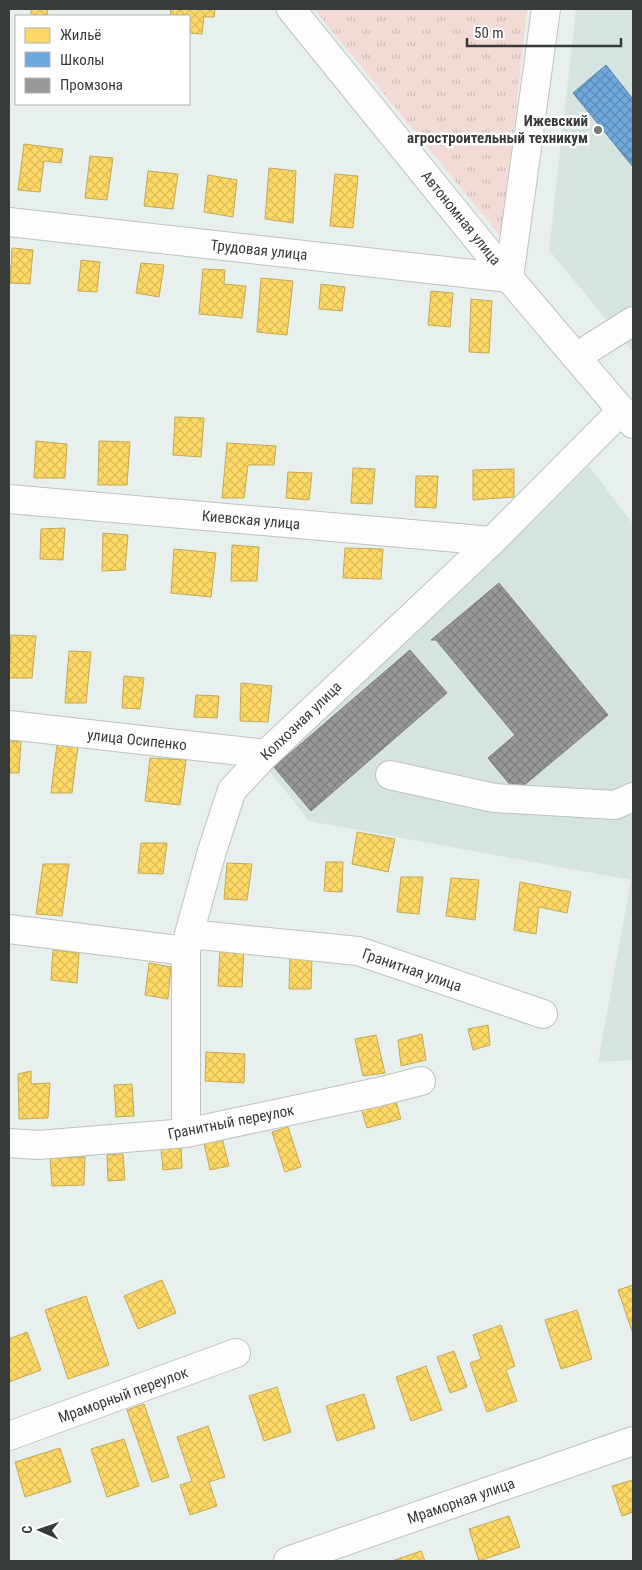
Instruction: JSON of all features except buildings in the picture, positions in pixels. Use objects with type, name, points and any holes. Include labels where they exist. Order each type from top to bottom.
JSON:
[{"type":"street","name":"Автономная улица","points":[[292,9],[509,278],[628,417]]},
{"type":"street","points":[[509,278],[546,9]]},
{"type":"street","name":"Трудовая улица","points":[[9,222],[509,278]]},
{"type":"street","points":[[576,357],[633,321]]},
{"type":"street","name":"Колхозная улица","points":[[186,1133],[187,943],[212,851],[232,790],[266,754],[492,541],[628,417]]},
{"type":"street","name":"Киевская улица","points":[[9,499],[492,541]]},
{"type":"street","name":"улица Осипенко","points":[[9,725],[266,754]]},
{"type":"street","points":[[390,775],[494,798],[614,805],[633,798]]},
{"type":"street","name":"Гранитная улица","points":[[9,929],[187,943],[358,951],[543,1014]]},
{"type":"street","name":"Гранитный переулок","points":[[9,1143],[38,1145],[186,1133],[422,1081]]},
{"type":"street","name":"Мраморный переулок","points":[[9,1436],[236,1354]]},
{"type":"street","name":"Мраморная улица","points":[[288,1561],[633,1441]]},
{"type":"shaded area","name":"Ижевский агростроительный техникум","points":[[576,9],[633,9],[633,352],[549,250]]},
{"type":"shaded area","points":[[589,466],[633,524],[633,1060],[598,1062],[631,880],[309,821],[263,763],[523,529]]},
{"type":"green space","points":[[314,9],[527,9],[502,238]]},
{"type":"place","name":"Ижевский агростроительный техникум","points":[[598,130]]}]
